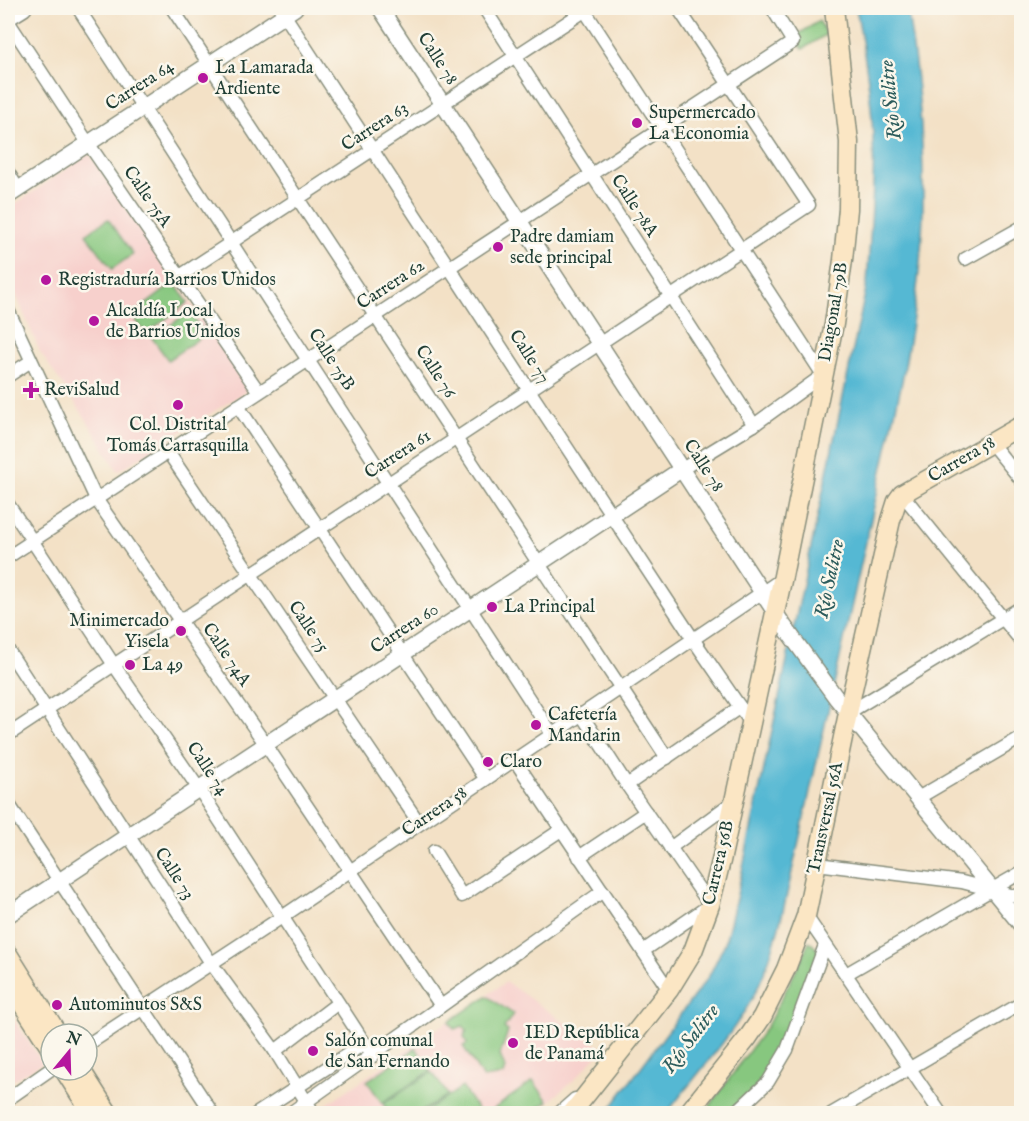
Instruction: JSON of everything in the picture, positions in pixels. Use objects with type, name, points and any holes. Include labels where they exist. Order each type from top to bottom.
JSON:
[{"type":"main road","name":"Diagonal 79B","points":[[779,620],[782,579],[834,324],[848,209],[849,142],[834,8]]},
{"type":"main road","name":"Carrera 58","points":[[902,494],[1022,425]]},
{"type":"main road","name":"Transversal 56A","points":[[690,1112],[762,1017],[786,969],[806,916],[817,864],[842,706],[891,520],[897,501],[902,494]]},
{"type":"main road","name":"Carrera 56B","points":[[595,1083],[669,990],[693,951],[710,905],[751,723],[779,620]]},
{"type":"main road","points":[[8,954],[50,1022]]},
{"type":"main road","points":[[8,982],[39,1030]]},
{"type":"main road","points":[[72,1082],[92,1113]]},
{"type":"main road","points":[[89,1082],[110,1113]]},
{"type":"main road","points":[[571,1113],[595,1083]]},
{"type":"street","points":[[8,20],[24,8]]},
{"type":"street","name":"Calle 75B","points":[[78,8],[552,734]]},
{"type":"street","name":"Calle 76","points":[[172,8],[377,315],[667,758]]},
{"type":"street","name":"Calle 78","points":[[380,8],[779,620],[842,706],[1022,926]]},
{"type":"street","name":"Calle 78A","points":[[484,8],[754,425]]},
{"type":"street","points":[[586,8],[823,375]]},
{"type":"street","name":"Carrera 63","points":[[180,276],[586,8]]},
{"type":"street","points":[[678,8],[730,85]]},
{"type":"street","name":"Carrera 62","points":[[8,556],[794,42],[772,8]]},
{"type":"street","name":"Carrera 64","points":[[13,193],[287,10]]},
{"type":"street","name":"Calle 77","points":[[287,10],[372,150],[693,639],[751,723]]},
{"type":"street","name":"Calle 75A","points":[[8,20],[88,144],[259,392]]},
{"type":"street","name":"Carrera 61","points":[[8,735],[809,205],[730,85]]},
{"type":"street","points":[[8,172],[13,193]]},
{"type":"street","points":[[965,259],[1022,227]]},
{"type":"street","name":"Calle 74A","points":[[8,310],[96,499],[181,620],[441,1006]]},
{"type":"street","points":[[8,376],[31,361]]},
{"type":"street","name":"Carrera 60","points":[[8,915],[682,469],[754,425],[823,375]]},
{"type":"street","points":[[238,406],[486,778]]},
{"type":"street","points":[[991,443],[1022,481]]},
{"type":"street","name":"Calle 75","points":[[168,452],[419,823]]},
{"type":"street","points":[[902,494],[1022,642]]},
{"type":"street","name":"Calle 74","points":[[8,504],[199,789],[373,1056]]},
{"type":"street","name":"Carrera 58","points":[[99,1037],[282,917],[782,579]]},
{"type":"street","points":[[842,706],[1022,607]]},
{"type":"street","name":"Calle 73","points":[[8,650],[211,963],[275,1051],[314,1113]]},
{"type":"street","points":[[627,785],[740,707]]},
{"type":"street","points":[[581,714],[710,905],[643,951]]},
{"type":"street","points":[[918,798],[1022,737]]},
{"type":"street","points":[[514,759],[669,990]]},
{"type":"street","points":[[670,848],[734,801]]},
{"type":"street","points":[[8,802],[213,1113]]},
{"type":"street","points":[[579,857],[646,812]]},
{"type":"street","points":[[434,851],[462,896],[561,830]]},
{"type":"street","points":[[817,864],[951,880],[1022,898]]},
{"type":"street","points":[[846,974],[1022,872]]},
{"type":"street","points":[[289,1113],[373,1056],[603,891]]},
{"type":"street","points":[[806,916],[941,1113]]},
{"type":"street","points":[[734,1113],[768,1082],[787,1050],[825,945]]},
{"type":"street","points":[[275,1051],[338,1003]]},
{"type":"street","points":[[831,1113],[1022,1004]]},
{"type":"street","points":[[256,1113],[365,1043]]},
{"type":"street","points":[[8,1099],[39,1077]]},
{"type":"street","points":[[558,1113],[595,1083]]},
{"type":"shaded area","points":[[89,154],[250,389],[118,471],[40,352],[8,276],[8,209]]},
{"type":"shaded area","name":"IED República de Panamá","points":[[506,982],[603,1049],[575,1079],[536,1113],[321,1114],[318,1110]]},
{"type":"shaded area","points":[[8,1011],[39,1057],[39,1065],[8,1083]]},
{"type":"green space","points":[[819,21],[827,34],[803,49],[794,37]]},
{"type":"green space","points":[[108,219],[133,254],[112,269],[86,234]]},
{"type":"green space","points":[[174,283],[188,302],[146,334],[132,315]]},
{"type":"green space","points":[[189,312],[205,334],[168,360],[152,338]]},
{"type":"green space","points":[[809,941],[820,952],[795,1017],[762,1079],[732,1113],[704,1114],[767,1026]]},
{"type":"green space","points":[[487,996],[513,1014],[504,1028],[508,1031],[500,1055],[505,1068],[503,1075],[483,1078],[463,1046],[467,1044],[464,1036],[467,1030],[463,1026],[454,1029],[449,1022]]},
{"type":"green space","points":[[416,1048],[431,1071],[382,1103],[367,1081]]},
{"type":"green space","points":[[432,1072],[448,1095],[419,1113],[389,1113],[383,1104]]},
{"type":"green space","points":[[533,1081],[548,1101],[531,1113],[495,1113],[492,1110]]},
{"type":"green space","points":[[462,1087],[480,1113],[423,1113]]},
{"type":"water","name":"Río Salitre","points":[[856,8],[907,8],[921,130],[923,226],[914,313],[903,377],[785,903],[772,952],[752,999],[722,1043],[667,1113],[606,1114],[709,976],[725,943],[737,895],[867,284],[873,191],[873,136],[867,71]]},
{"type":"place","name":"La Lamarada Ardiente","points":[[203,78]]},
{"type":"place","name":"Supermercado La Economia","points":[[637,123]]},
{"type":"place","name":"Padre damiam sede principal","points":[[498,247]]},
{"type":"place","name":"Registraduría Barrios Unidos","points":[[46,280]]},
{"type":"place","name":"Alcaldía Local de Barrios Unidos","points":[[94,321]]},
{"type":"place","name":"ReviSalud","points":[[31,390]]},
{"type":"place","name":"Col. Distrital Tomás Carrasquilla","points":[[178,405]]},
{"type":"place","name":"La Principal","points":[[492,607]]},
{"type":"place","name":"Minimercado Yisela","points":[[181,631]]},
{"type":"place","name":"La 49","points":[[130,665]]},
{"type":"place","name":"Cafetería Mandarin","points":[[536,725]]},
{"type":"place","name":"Claro","points":[[488,762]]},
{"type":"place","name":"Autominutos S&S","points":[[57,1005]]},
{"type":"place","name":"IED República de Panamá","points":[[513,1043]]},
{"type":"place","name":"Salón comunal de San Fernando","points":[[313,1051]]}]
